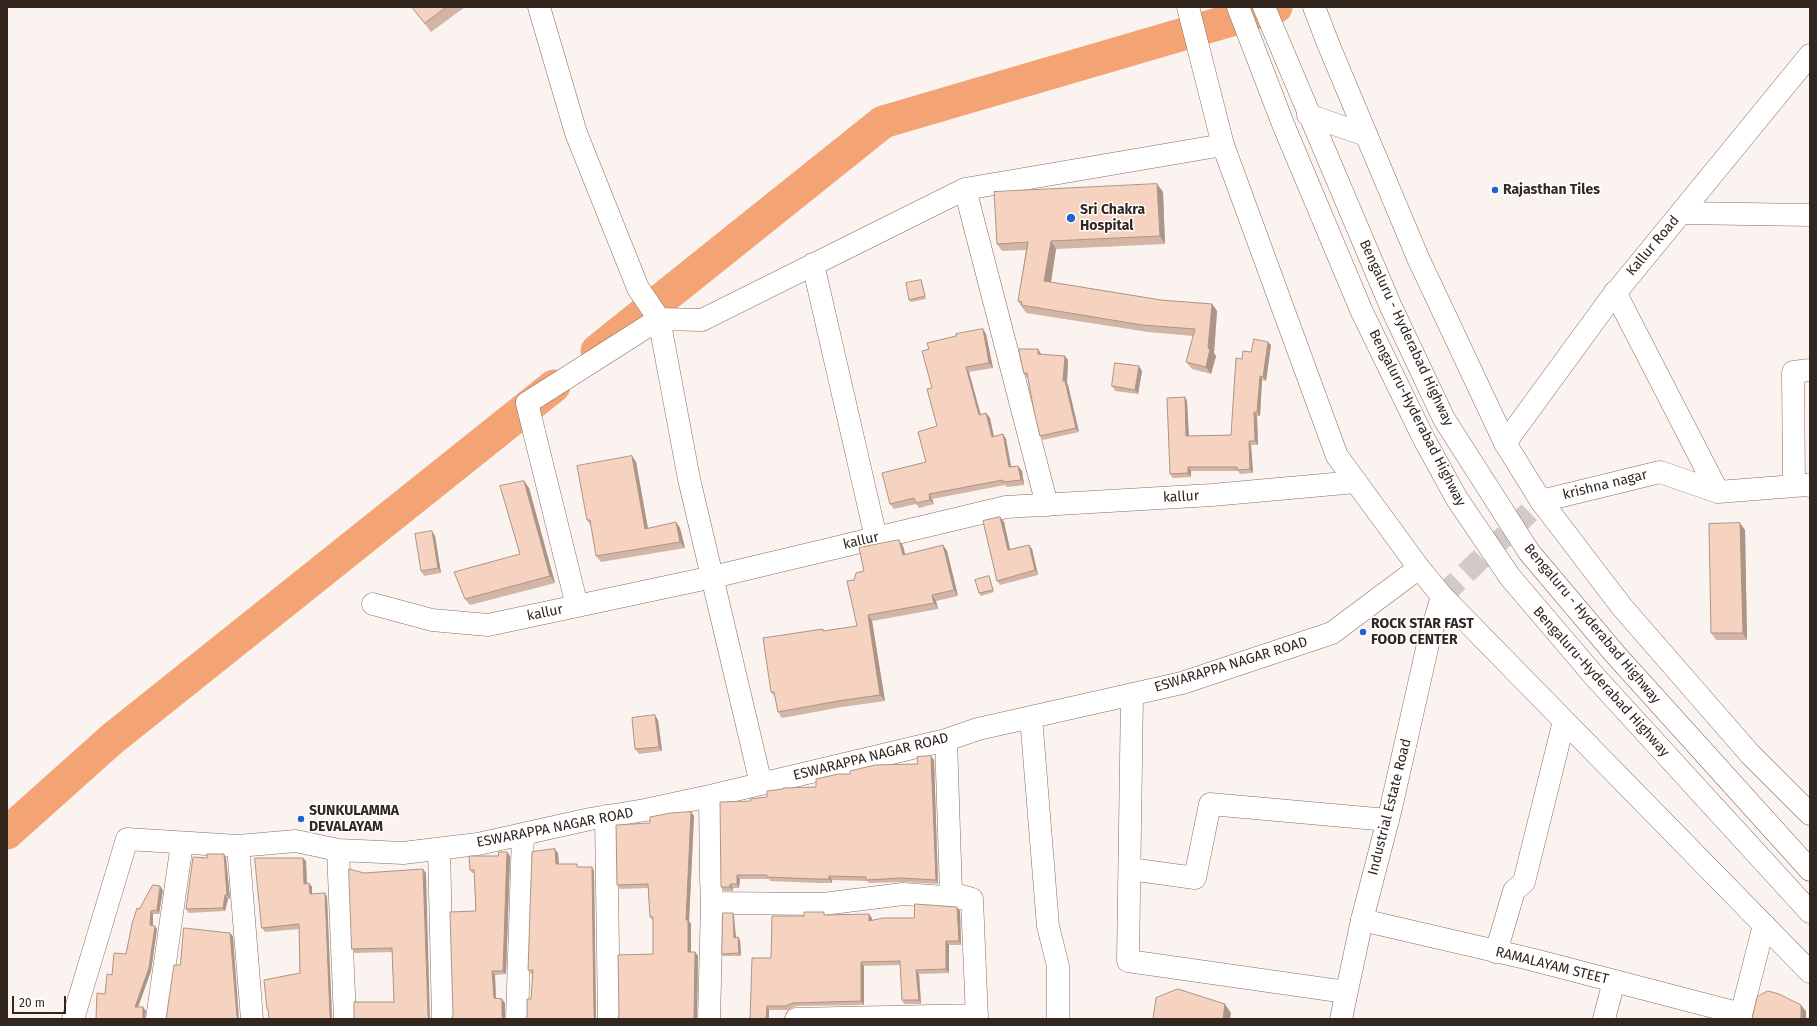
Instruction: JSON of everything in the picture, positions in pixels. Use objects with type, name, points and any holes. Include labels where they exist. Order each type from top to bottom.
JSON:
[{"type":"main road","points":[[539,7],[576,133],[638,288],[659,319],[689,478],[761,784]]},
{"type":"main road","points":[[1188,7],[1223,145],[1337,456],[1419,568],[1442,596],[1810,972]]},
{"type":"main road","name":"Bengaluru-Hyderabad Highway","points":[[1238,7],[1283,124],[1362,312],[1424,440],[1457,499],[1515,583],[1596,678],[1810,912]]},
{"type":"main road","name":"Bengaluru - Hyderabad Highway","points":[[1264,7],[1308,115],[1391,307],[1444,419],[1529,552],[1615,654],[1810,870]]},
{"type":"main road","points":[[1314,7],[1418,258],[1505,443],[1541,501],[1622,607],[1750,754],[1810,814]]},
{"type":"main road","name":"Kallur Road","points":[[1505,443],[1615,292],[1810,55]]},
{"type":"main road","points":[[1308,115],[1366,135]]},
{"type":"main road","points":[[577,606],[527,402],[659,319],[702,320],[965,188],[1223,145]]},
{"type":"main road","points":[[965,188],[1047,505]]},
{"type":"main road","points":[[1681,213],[1810,215]]},
{"type":"main road","points":[[813,264],[876,538]]},
{"type":"main road","points":[[1615,292],[1718,492]]},
{"type":"main road","points":[[1802,486],[1793,372],[1810,370]]},
{"type":"main road","name":"krishna nagar","points":[[1541,501],[1660,472],[1718,492],[1802,486]]},
{"type":"main road","name":"kallur","points":[[373,604],[432,620],[488,625],[713,576],[1006,507],[1212,495],[1356,482]]},
{"type":"main road","name":"ESWARAPPA NAGAR ROAD","points":[[73,1019],[127,839],[238,846],[296,841],[338,850],[403,853],[478,844],[606,816],[645,810],[946,740],[978,729],[1182,683],[1332,633],[1419,568]]},
{"type":"main road","name":"Industrial Estate Road","points":[[1341,1019],[1362,920],[1388,820],[1428,644],[1442,596]]},
{"type":"main road","points":[[1132,694],[1128,961],[1346,992]]},
{"type":"main road","points":[[1031,718],[1048,926],[1058,966],[1058,1019]]},
{"type":"main road","points":[[1496,952],[1514,891],[1524,882],[1564,721]]},
{"type":"main road","points":[[946,740],[952,893],[972,899]]},
{"type":"main road","points":[[708,1019],[712,903],[710,879],[710,796]]},
{"type":"main road","points":[[1130,869],[1195,878],[1210,804],[1388,820]]},
{"type":"main road","points":[[606,816],[609,1019]]},
{"type":"main road","points":[[517,1019],[523,834]]},
{"type":"main road","points":[[157,1019],[182,842]]},
{"type":"main road","points":[[238,846],[252,1019]]},
{"type":"main road","points":[[439,849],[443,1019]]},
{"type":"main road","points":[[338,850],[345,1019]]},
{"type":"main road","points":[[712,903],[823,904],[903,894],[972,899]]},
{"type":"main road","points":[[796,1019],[977,1017],[972,899]]},
{"type":"main road","name":"RAMALAYAM STEET","points":[[1362,920],[1614,981],[1740,1017]]},
{"type":"main road","points":[[1740,1017],[1764,925]]},
{"type":"main road","points":[[1604,1019],[1614,981]]},
{"type":"building","points":[[412,7],[446,7],[425,23]]},
{"type":"building","points":[[1157,184],[1160,236],[1051,241],[1044,281],[1161,300],[1212,304],[1208,348],[1210,349],[1206,367],[1186,362],[1195,329],[1142,325],[1021,305],[1022,302],[1018,301],[1028,242],[997,244],[994,192]]},
{"type":"building","points":[[921,280],[925,296],[909,300],[906,283]]},
{"type":"building","points":[[983,329],[989,363],[966,367],[979,415],[986,413],[992,437],[1003,434],[1009,467],[1018,466],[1021,480],[1003,482],[1003,480],[929,494],[930,500],[916,503],[914,498],[890,504],[882,473],[926,462],[918,432],[937,426],[927,389],[932,388],[922,351],[929,349],[927,343],[956,336],[956,334]]},
{"type":"building","points":[[1254,339],[1268,342],[1263,377],[1260,376],[1257,412],[1254,412],[1255,441],[1249,441],[1250,469],[1237,470],[1237,467],[1188,467],[1188,473],[1170,474],[1167,398],[1185,397],[1186,436],[1231,435],[1236,358],[1242,359],[1243,351],[1251,352]]},
{"type":"building","points":[[1019,349],[1038,349],[1038,354],[1065,356],[1063,381],[1065,381],[1076,428],[1040,436],[1027,373],[1024,373]]},
{"type":"building","points":[[1115,363],[1139,366],[1135,390],[1112,386]]},
{"type":"building","points":[[632,456],[645,529],[676,522],[680,542],[596,556],[590,520],[587,520],[577,466]]},
{"type":"building","points":[[524,481],[550,576],[465,599],[454,572],[520,554],[500,486]]},
{"type":"building","points":[[1000,517],[1008,550],[1029,545],[1035,570],[997,581],[983,521]]},
{"type":"building","points":[[1740,523],[1743,633],[1711,633],[1709,524]]},
{"type":"building","points":[[432,531],[438,568],[421,571],[415,534]]},
{"type":"building","points":[[899,540],[903,555],[943,545],[954,590],[932,595],[934,603],[868,615],[880,695],[778,712],[774,692],[771,692],[763,638],[823,629],[823,631],[857,626],[847,581],[854,580],[856,573],[864,571],[859,548]]},
{"type":"building","points":[[989,576],[993,590],[979,593],[975,580]]},
{"type":"building","points":[[655,715],[659,747],[635,749],[632,718]]},
{"type":"building","points":[[931,756],[936,880],[901,878],[866,880],[866,877],[829,876],[829,879],[815,879],[767,877],[767,875],[737,875],[737,884],[730,884],[730,887],[721,887],[720,802],[751,801],[750,799],[767,797],[767,791],[783,788],[816,787],[816,779],[838,774],[850,774],[850,771],[875,765],[918,764],[917,757]]},
{"type":"building","points":[[691,812],[686,920],[688,920],[688,952],[695,952],[694,1019],[618,1019],[618,955],[653,954],[653,917],[650,917],[648,884],[617,885],[616,825],[650,823],[650,817],[671,813]]},
{"type":"building","points":[[555,849],[556,864],[577,864],[577,867],[592,867],[595,1019],[526,1019],[527,999],[531,999],[533,970],[528,970],[532,852]]},
{"type":"building","points":[[499,852],[507,852],[503,971],[492,971],[494,998],[502,999],[503,1019],[452,1019],[450,912],[476,911],[474,870],[470,870],[469,856],[498,856]]},
{"type":"building","points":[[207,854],[224,854],[227,895],[225,895],[223,908],[186,909],[193,857],[207,858]]},
{"type":"building","points":[[255,858],[303,858],[304,884],[309,883],[310,894],[325,893],[331,1019],[269,1019],[264,980],[300,973],[299,924],[262,928]]},
{"type":"building","points":[[349,869],[364,873],[423,869],[429,1019],[354,1019],[354,1002],[394,1002],[392,948],[352,949]]},
{"type":"building","points":[[153,885],[160,886],[157,910],[151,911],[150,925],[155,926],[149,968],[135,1007],[143,1007],[143,1019],[96,1019],[97,993],[105,994],[107,974],[112,975],[114,953],[126,954],[137,908],[139,909]]},
{"type":"building","points":[[915,904],[957,907],[959,941],[946,941],[946,969],[916,970],[919,1000],[902,1000],[900,961],[861,962],[861,1001],[793,1003],[785,1006],[767,1006],[766,1019],[750,1019],[752,958],[771,958],[772,916],[804,916],[804,912],[824,912],[824,915],[869,914],[869,921],[883,918],[914,918]]},
{"type":"building","points":[[723,913],[733,913],[734,938],[738,937],[739,953],[722,954]]},
{"type":"building","points":[[184,928],[230,933],[238,1019],[166,1019],[174,965],[180,965]]},
{"type":"building","points":[[1178,989],[1225,1004],[1223,1019],[1153,1019],[1156,998]]},
{"type":"building","points":[[1768,991],[1779,994],[1801,1005],[1801,1019],[1752,1019],[1757,997]]},
{"type":"waterway","points":[[597,351],[883,122],[1276,7]]},
{"type":"waterway","points":[[7,833],[112,739],[554,386]]},
{"type":"tunnel","points":[[1442,596],[1541,501]]},
{"type":"place","name":"Rajasthan Tiles","points":[[1495,190]]},
{"type":"place","name":"Sri Chakra Hospital","points":[[1071,218]]},
{"type":"place","name":"ROCK STAR FAST FOOD CENTER","points":[[1363,632]]},
{"type":"place","name":"SUNKULAMMA DEVALAYAM","points":[[301,819]]}]
